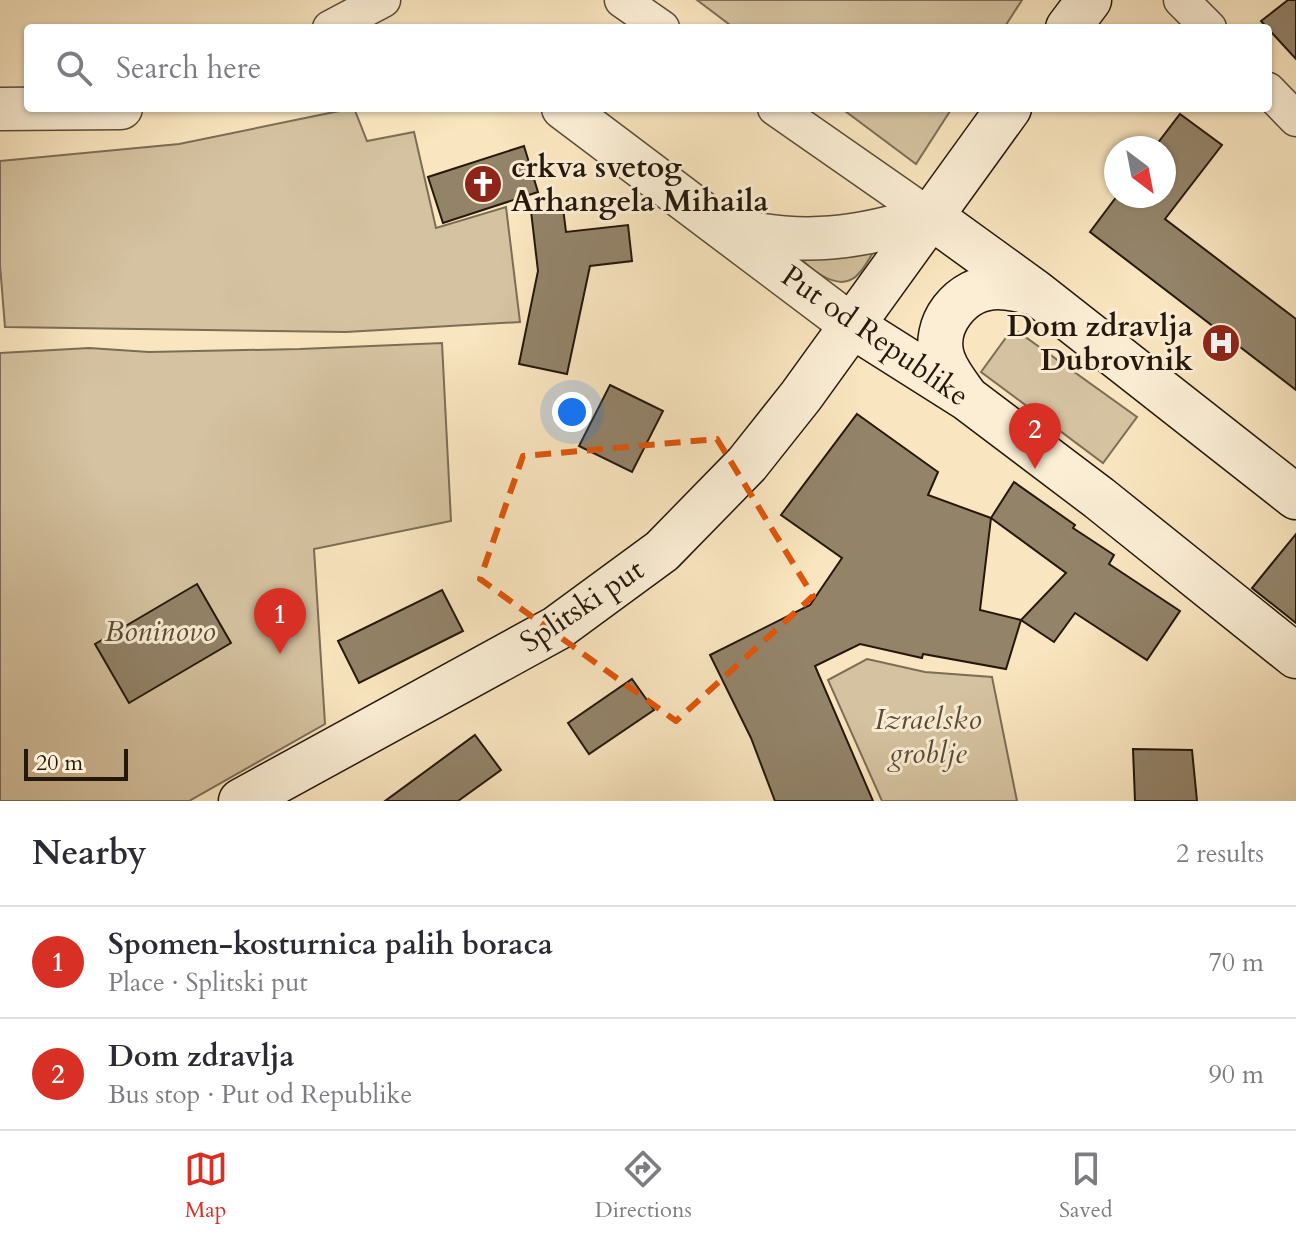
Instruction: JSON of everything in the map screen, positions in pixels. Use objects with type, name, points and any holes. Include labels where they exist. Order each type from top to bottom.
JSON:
[{"type":"main road","points":[[1071,24],[1089,0]]},
{"type":"main road","name":"Splitski put","points":[[241,801],[557,628],[633,574],[694,521],[747,464],[801,396],[1006,112]]},
{"type":"main road","points":[[930,216],[1035,292],[1296,497]]},
{"type":"main road","points":[[968,399],[942,359],[940,332],[951,310],[970,293],[996,287],[1035,292]]},
{"type":"main road","name":"Put od Republike","points":[[851,325],[968,399],[1099,498],[1296,656]]},
{"type":"street","points":[[338,24],[383,0]]},
{"type":"street","points":[[622,0],[656,24]]},
{"type":"street","points":[[1181,0],[1205,24]]},
{"type":"street","points":[[1272,94],[1296,119]]},
{"type":"street","points":[[0,102],[24,97]]},
{"type":"street","points":[[0,109],[24,109]]},
{"type":"street","name":"Put od Republike","points":[[568,112],[851,325]]},
{"type":"street","points":[[781,112],[930,216]]},
{"type":"street","points":[[722,227],[770,238],[813,239],[862,234],[930,216]]},
{"type":"highlighted area","points":[[717,439],[813,596],[676,721],[480,579],[523,456]]},
{"type":"green space","points":[[697,0],[1022,0],[1007,24],[729,24]]},
{"type":"green space","points":[[335,112],[356,112],[367,141],[414,132],[436,228],[506,207],[520,322],[346,332],[5,327],[0,265],[0,161],[179,144]]},
{"type":"green space","points":[[846,112],[949,112],[916,164]]},
{"type":"green space","points":[[874,251],[853,279],[839,282],[821,275],[802,259]]},
{"type":"green space","points":[[1013,328],[1137,417],[1103,463],[981,372]]},
{"type":"green space","name":"Boninovo","points":[[442,343],[451,521],[314,549],[325,724],[189,801],[0,801],[0,353],[89,348],[149,352]]},
{"type":"green space","name":"Izraelsko groblje","points":[[867,659],[925,672],[992,677],[1017,801],[882,801],[828,680]]},
{"type":"building","points":[[1288,0],[1296,0],[1296,59],[1272,33],[1272,24],[1261,21]]},
{"type":"building","points":[[1180,114],[1222,145],[1176,205],[1176,136],[1163,136]]},
{"type":"building","name":"crkva svetog Arhangela Mihaila","points":[[524,146],[538,192],[443,223],[428,177]]},
{"type":"building","points":[[563,208],[566,232],[628,225],[632,261],[590,266],[567,374],[519,364],[538,271],[531,211]]},
{"type":"building","points":[[1108,208],[1173,208],[1165,219],[1296,319],[1296,390],[1090,232]]},
{"type":"building","points":[[610,385],[663,411],[632,472],[579,446]]},
{"type":"building","points":[[857,414],[938,472],[928,495],[991,518],[980,610],[1021,620],[1006,669],[923,654],[922,658],[860,644],[815,666],[873,801],[775,801],[751,738],[710,655],[810,605],[842,558],[781,515]]},
{"type":"building","points":[[1014,482],[1114,555],[1109,564],[1180,611],[1147,660],[1075,613],[1054,642],[1021,620],[1066,573],[991,518]]},
{"type":"building","points":[[1296,534],[1296,623],[1252,588]]},
{"type":"building","points":[[197,584],[231,643],[129,703],[95,644]]},
{"type":"building","points":[[442,590],[463,631],[359,683],[338,641]]},
{"type":"building","points":[[632,679],[654,710],[589,754],[568,723]]},
{"type":"building","points":[[475,735],[501,770],[458,801],[385,801]]},
{"type":"building","points":[[1133,749],[1192,750],[1197,801],[1135,801]]},
{"type":"place","name":"crkva svetog Arhangela Mihaila","points":[[483,184]]},
{"type":"place","name":"Dom zdravlja Dubrovnik","points":[[1221,343]]},
{"type":"place","name":"Dom zdravlja","points":[[1035,469]]},
{"type":"place","name":"Spomen-kosturnica palih boraca","points":[[280,654]]}]
